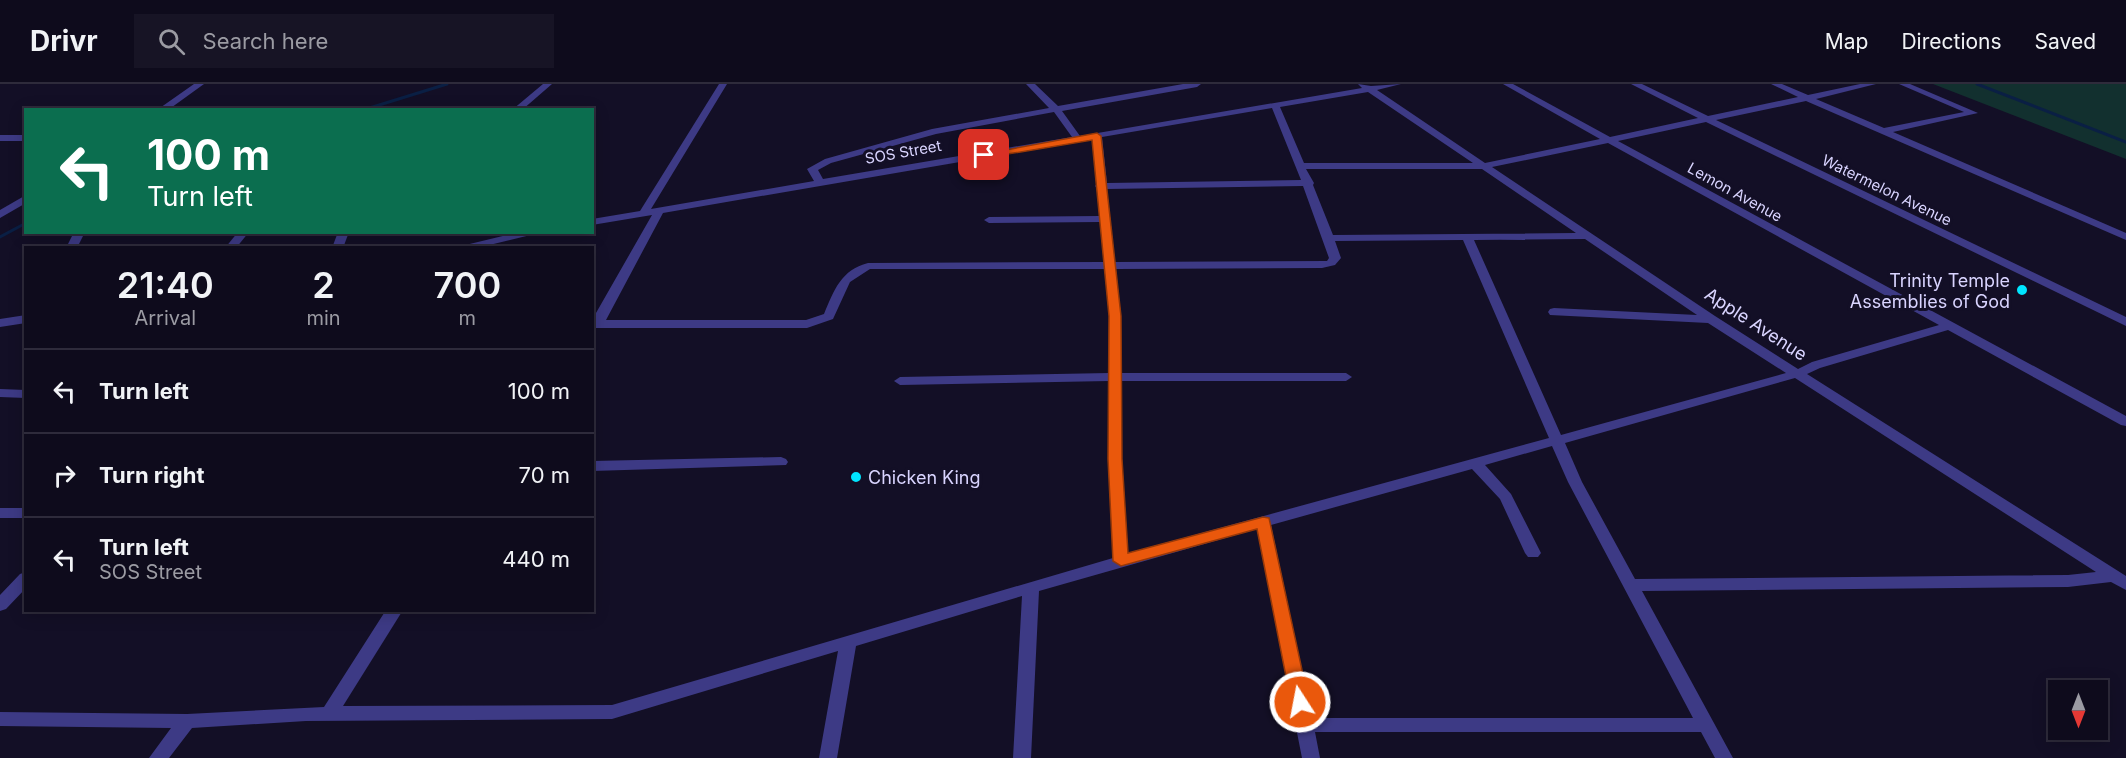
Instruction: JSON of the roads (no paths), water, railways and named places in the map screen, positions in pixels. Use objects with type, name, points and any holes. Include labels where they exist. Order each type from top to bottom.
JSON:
[{"type":"street","points":[[164,108],[200,84]]},
{"type":"street","points":[[518,108],[548,84]]},
{"type":"street","points":[[644,212],[723,84]]},
{"type":"street","points":[[1030,84],[1056,109],[1078,139]]},
{"type":"street","points":[[820,183],[813,169],[828,161],[935,131],[1197,84]]},
{"type":"street","name":"SOS Street","points":[[594,222],[1097,136],[1366,86],[1397,84]]},
{"type":"street","name":"Lemon Avenue","points":[[1507,84],[1948,327],[2126,422]]},
{"type":"street","name":"Watermelon Avenue","points":[[1635,84],[2126,322]]},
{"type":"street","points":[[1775,84],[2126,237]]},
{"type":"street","points":[[1301,166],[1484,166],[1611,141],[1872,84]]},
{"type":"street","points":[[1884,131],[1974,113],[1903,84]]},
{"type":"street","name":"Apple Avenue","points":[[1366,86],[1711,319],[2119,580]]},
{"type":"street","points":[[660,209],[595,324],[807,324],[829,316],[846,278],[853,271],[868,266],[1322,265],[1331,263],[1335,258],[1329,238],[1309,183],[1275,104]]},
{"type":"street","points":[[1097,136],[1103,219],[1115,316],[1117,377],[1115,459],[1121,561]]},
{"type":"street","points":[[0,138],[24,138]]},
{"type":"street","points":[[1101,186],[1309,183]]},
{"type":"street","points":[[1,214],[24,199]]},
{"type":"street","points":[[989,220],[1103,219]]},
{"type":"street","points":[[232,246],[242,234]]},
{"type":"street","points":[[465,246],[495,237],[521,234]]},
{"type":"street","points":[[1329,238],[1587,236]]},
{"type":"street","points":[[1467,237],[1575,483],[1725,758]]},
{"type":"street","points":[[1554,312],[1711,319]]},
{"type":"street","points":[[0,323],[24,318]]},
{"type":"street","points":[[0,719],[124,718],[187,721],[329,714],[612,712],[1121,561],[1797,374],[1816,365],[1948,327]]},
{"type":"street","points":[[900,381],[1117,377],[1346,377]]},
{"type":"street","points":[[0,393],[24,394]]},
{"type":"street","points":[[594,466],[781,462]]},
{"type":"street","points":[[1475,463],[1506,497],[1533,553]]},
{"type":"street","points":[[0,513],[24,513]]},
{"type":"street","points":[[1263,522],[1311,758]]},
{"type":"street","points":[[0,605],[24,580]]},
{"type":"street","points":[[1631,585],[2119,580]]},
{"type":"street","points":[[1022,758],[1031,587]]},
{"type":"street","points":[[329,714],[394,612]]},
{"type":"street","points":[[828,758],[848,642]]},
{"type":"street","points":[[159,758],[187,721]]},
{"type":"street","points":[[1305,725],[1706,725]]},
{"type":"waterway","points":[[369,108],[447,84]]},
{"type":"waterway","points":[[1977,84],[2126,142]]},
{"type":"waterway","points":[[0,237],[24,224]]},
{"type":"place","name":"Trinity Temple Assemblies of God","points":[[2022,290]]},
{"type":"place","name":"Chicken King","points":[[856,477]]}]
